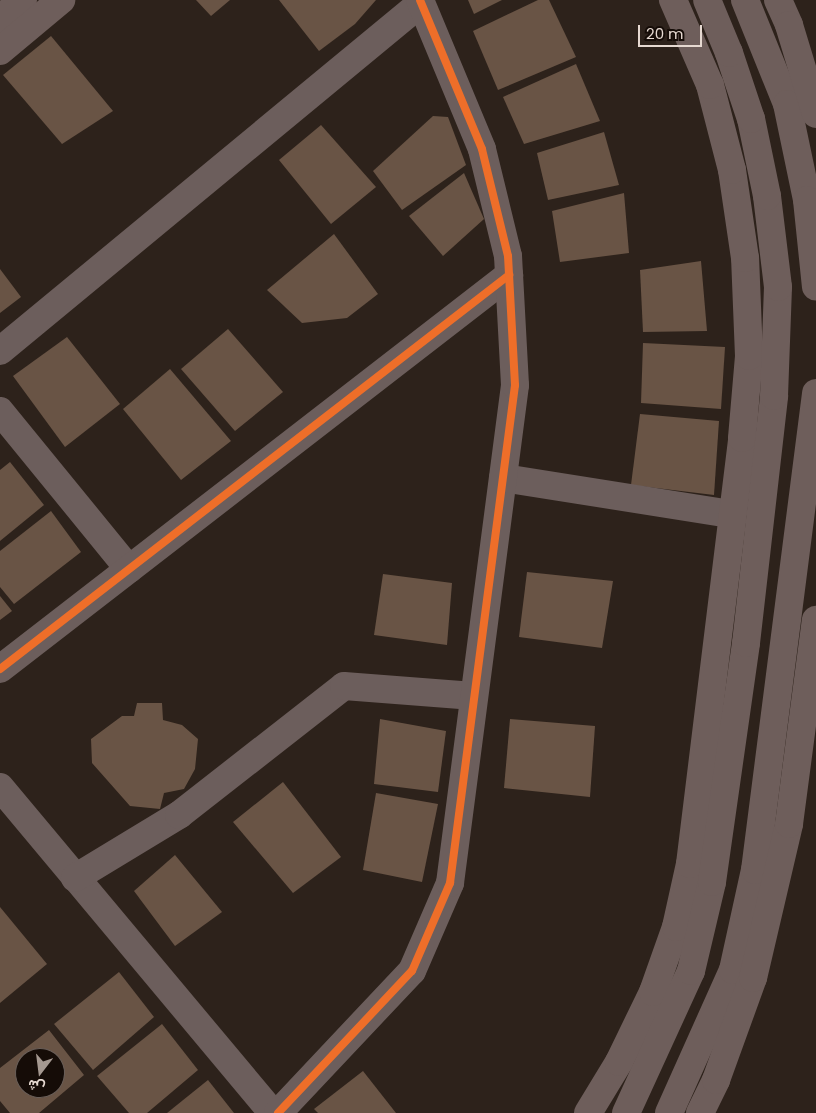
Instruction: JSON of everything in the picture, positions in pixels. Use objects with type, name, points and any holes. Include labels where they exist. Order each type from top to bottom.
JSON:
[{"type":"main road","points":[[0,19],[23,0]]},
{"type":"main road","points":[[0,51],[61,0]]},
{"type":"main road","points":[[588,1113],[619,1062],[653,992],[676,927],[690,864],[749,356],[745,258],[732,170],[710,85],[673,0]]},
{"type":"main road","points":[[626,1113],[691,970],[712,882],[746,643],[774,396],[778,287],[767,196],[751,119],[729,53],[706,0]]},
{"type":"main road","points":[[745,0],[787,104],[807,200],[816,287]]},
{"type":"main road","points":[[778,0],[789,25],[816,114]]},
{"type":"main road","points":[[669,1113],[733,970],[755,870],[816,393]]},
{"type":"main road","points":[[700,1113],[716,1080],[753,978],[789,824],[816,620]]},
{"type":"street","points":[[0,351],[420,1],[482,149],[508,256],[515,385],[450,883],[412,971],[278,1113]]},
{"type":"street","points":[[0,669],[509,275]]},
{"type":"street","points":[[0,411],[129,569]]},
{"type":"street","points":[[503,478],[732,514]]},
{"type":"street","points":[[76,878],[179,815],[344,686],[474,696]]},
{"type":"street","points":[[0,787],[273,1113]]},
{"type":"building","points":[[196,0],[230,0],[211,16]]},
{"type":"building","points":[[279,0],[376,0],[355,24],[319,51]]},
{"type":"building","points":[[468,0],[502,0],[474,14]]},
{"type":"building","points":[[538,0],[549,0],[576,57],[498,90],[473,31]]},
{"type":"building","points":[[51,36],[113,111],[62,144],[3,75]]},
{"type":"building","points":[[576,64],[600,121],[524,144],[503,97]]},
{"type":"building","points":[[433,116],[448,117],[466,165],[402,210],[373,171]]},
{"type":"building","points":[[321,125],[376,187],[331,224],[279,160]]},
{"type":"building","points":[[604,132],[619,185],[548,200],[537,153]]},
{"type":"building","points":[[464,173],[484,219],[443,256],[409,216]]},
{"type":"building","points":[[624,193],[629,253],[560,262],[552,211]]},
{"type":"building","points":[[334,234],[378,294],[347,318],[302,323],[267,290]]},
{"type":"building","points":[[701,261],[707,331],[643,332],[640,270]]},
{"type":"building","points":[[0,269],[21,297],[0,313]]},
{"type":"building","points":[[228,329],[283,392],[235,431],[181,369]]},
{"type":"building","points":[[67,337],[120,404],[65,447],[13,376]]},
{"type":"building","points":[[643,343],[725,347],[721,409],[641,403]]},
{"type":"building","points":[[170,369],[231,441],[181,480],[123,409]]},
{"type":"building","points":[[640,414],[719,421],[714,495],[631,485]]},
{"type":"building","points":[[10,462],[44,505],[0,541],[0,470]]},
{"type":"building","points":[[51,511],[81,552],[14,604],[0,587],[0,551]]},
{"type":"building","points":[[527,572],[613,581],[602,648],[519,637]]},
{"type":"building","points":[[383,574],[452,583],[447,645],[374,635]]},
{"type":"building","points":[[0,596],[12,611],[0,620]]},
{"type":"building","points":[[137,703],[162,703],[163,720],[182,725],[198,739],[195,769],[184,789],[164,793],[160,809],[130,806],[92,763],[91,739],[122,716],[134,716]]},
{"type":"building","points":[[380,719],[446,731],[438,792],[374,784]]},
{"type":"building","points":[[510,719],[595,726],[590,797],[504,788]]},
{"type":"building","points":[[283,782],[341,857],[293,893],[233,822]]},
{"type":"building","points":[[376,793],[438,804],[422,882],[363,870]]},
{"type":"building","points":[[175,855],[222,912],[175,946],[134,891]]},
{"type":"building","points":[[0,907],[47,964],[0,1003]]},
{"type":"building","points":[[119,972],[154,1017],[93,1070],[54,1024]]},
{"type":"building","points":[[162,1024],[198,1070],[147,1113],[129,1113],[97,1076]]},
{"type":"building","points":[[49,1030],[63,1048],[26,1048]]},
{"type":"building","points":[[65,1051],[84,1075],[65,1091]]},
{"type":"building","points":[[15,1056],[15,1098],[57,1098],[39,1113],[10,1113],[0,1101],[0,1068]]},
{"type":"building","points":[[363,1071],[396,1113],[318,1113],[314,1109]]},
{"type":"building","points":[[208,1080],[234,1113],[167,1113]]},
{"type":"cycle path","points":[[278,1113],[412,971],[450,883],[515,385],[508,256],[482,149],[420,0]]},
{"type":"cycle path","points":[[0,669],[509,275]]}]
